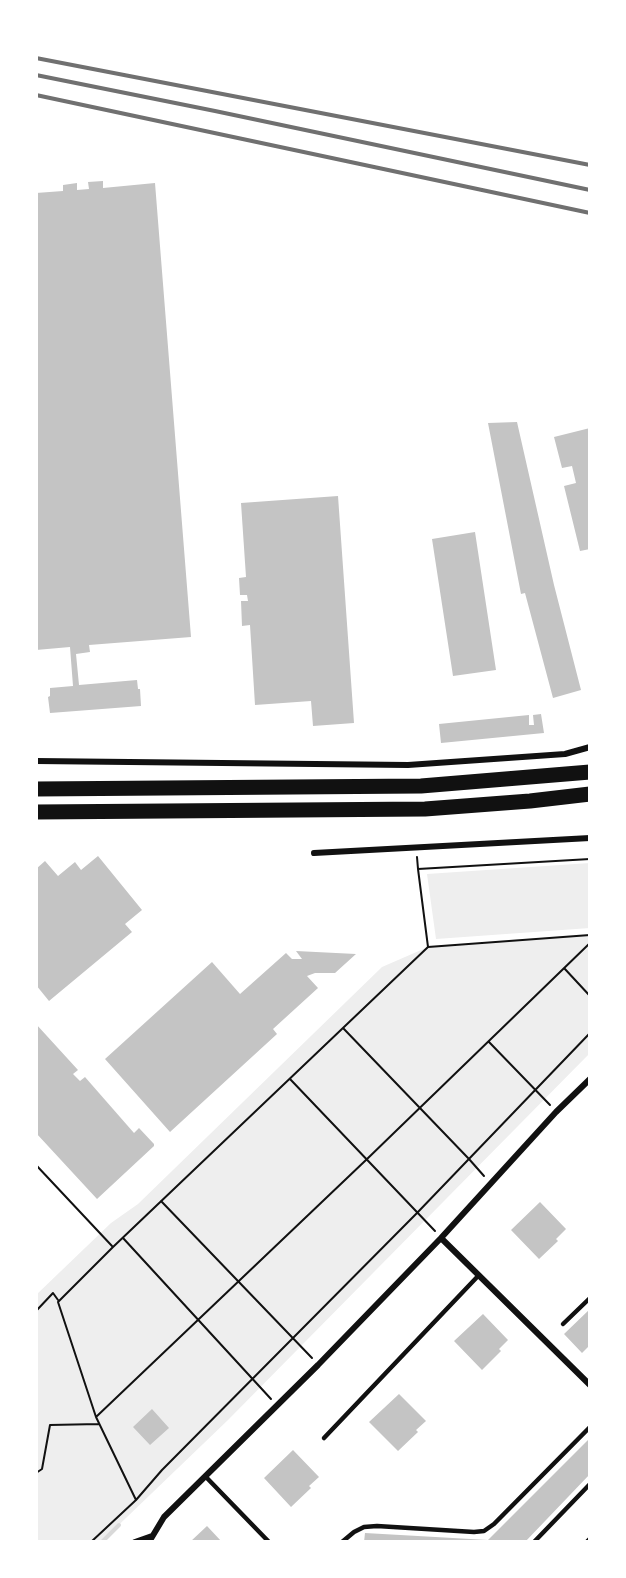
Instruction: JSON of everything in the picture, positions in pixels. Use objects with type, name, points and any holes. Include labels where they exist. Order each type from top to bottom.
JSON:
[{"type":"highway","points":[[36,789],[421,786],[590,772]]},
{"type":"highway","points":[[36,812],[425,809],[590,794]]},
{"type":"street","points":[[36,761],[408,765],[565,754],[590,747]]},
{"type":"street","points":[[314,853],[590,838]]},
{"type":"street","points":[[135,1542],[150,1539],[164,1517],[318,1365],[441,1238],[556,1112],[590,1079]]},
{"type":"street","points":[[441,1238],[590,1385]]},
{"type":"lane","points":[[324,1438],[479,1275]]},
{"type":"lane","points":[[563,1324],[590,1298]]},
{"type":"lane","points":[[342,1542],[364,1527],[484,1531],[494,1524],[590,1427]]},
{"type":"lane","points":[[205,1476],[269,1542]]},
{"type":"lane","points":[[534,1542],[590,1484]]},
{"type":"path","points":[[428,947],[418,869],[590,859]]},
{"type":"path","points":[[58,1302],[428,947],[590,935]]},
{"type":"path","points":[[96,1416],[366,1160],[590,943]]},
{"type":"path","points":[[564,968],[590,996]]},
{"type":"path","points":[[343,1028],[490,1183]]},
{"type":"path","points":[[91,1542],[136,1500],[162,1470],[417,1213],[590,1033]]},
{"type":"path","points":[[489,1041],[556,1112]]},
{"type":"path","points":[[290,1079],[441,1238]]},
{"type":"path","points":[[36,1166],[113,1247]]},
{"type":"path","points":[[161,1201],[318,1365]]},
{"type":"path","points":[[123,1238],[277,1405]]},
{"type":"path","points":[[36,1311],[53,1293],[96,1416],[136,1500]]},
{"type":"path","points":[[36,1473],[42,1469],[50,1425],[100,1424]]},
{"type":"shaded area","points":[[590,863],[590,928],[436,939],[427,874]]},
{"type":"shaded area","points":[[590,935],[590,1053],[228,1420],[101,1542],[36,1542],[36,1295],[111,1223],[138,1204],[382,967],[428,947]]},
{"type":"building","points":[[103,181],[103,188],[155,183],[191,637],[89,645],[90,652],[76,654],[79,685],[137,680],[141,706],[50,713],[48,697],[50,688],[73,686],[70,647],[36,650],[36,193],[63,191],[63,185],[77,183],[77,190],[89,189],[88,182]]},
{"type":"building","points":[[517,422],[554,585],[581,690],[553,698],[525,593],[521,594],[488,423]]},
{"type":"building","points":[[590,428],[590,549],[580,551],[564,486],[576,483],[572,466],[562,468],[554,437]]},
{"type":"building","points":[[338,496],[354,723],[313,726],[311,701],[255,705],[250,625],[242,626],[241,601],[248,601],[247,595],[240,595],[239,578],[246,577],[241,503]]},
{"type":"building","points":[[475,532],[496,670],[453,676],[432,539]]},
{"type":"building","points":[[541,714],[544,733],[441,743],[439,724],[529,715],[529,725],[534,725],[533,715]]},
{"type":"building","points":[[98,856],[142,910],[125,924],[132,932],[49,1001],[36,985],[36,869],[45,861],[58,876],[75,862],[81,870]]},
{"type":"building","points":[[296,951],[356,954],[335,973],[315,973],[307,976],[318,988],[273,1029],[277,1034],[170,1132],[105,1059],[212,962],[240,994],[286,953],[292,959],[302,959]]},
{"type":"building","points":[[36,1024],[78,1070],[73,1074],[80,1081],[85,1077],[134,1133],[139,1128],[154,1144],[97,1199],[36,1133]]},
{"type":"building","points":[[540,1202],[566,1229],[556,1239],[558,1241],[539,1259],[511,1230]]},
{"type":"building","points":[[590,1309],[590,1345],[582,1353],[564,1334]]},
{"type":"building","points":[[483,1314],[508,1340],[499,1349],[501,1351],[482,1370],[454,1341]]},
{"type":"building","points":[[399,1394],[426,1421],[398,1451],[369,1422]]},
{"type":"building","points":[[152,1409],[169,1428],[150,1445],[133,1427]]},
{"type":"building","points":[[590,1438],[590,1474],[525,1542],[364,1542],[365,1533],[488,1540]]},
{"type":"building","points":[[293,1450],[319,1477],[291,1507],[264,1478]]},
{"type":"building","points":[[207,1526],[222,1542],[190,1542]]},
{"type":"waterway","points":[[102,1542],[119,1525]]},
{"type":"railway","points":[[36,58],[590,165]]},
{"type":"railway","points":[[36,75],[590,190]]},
{"type":"railway","points":[[36,95],[590,213]]}]
